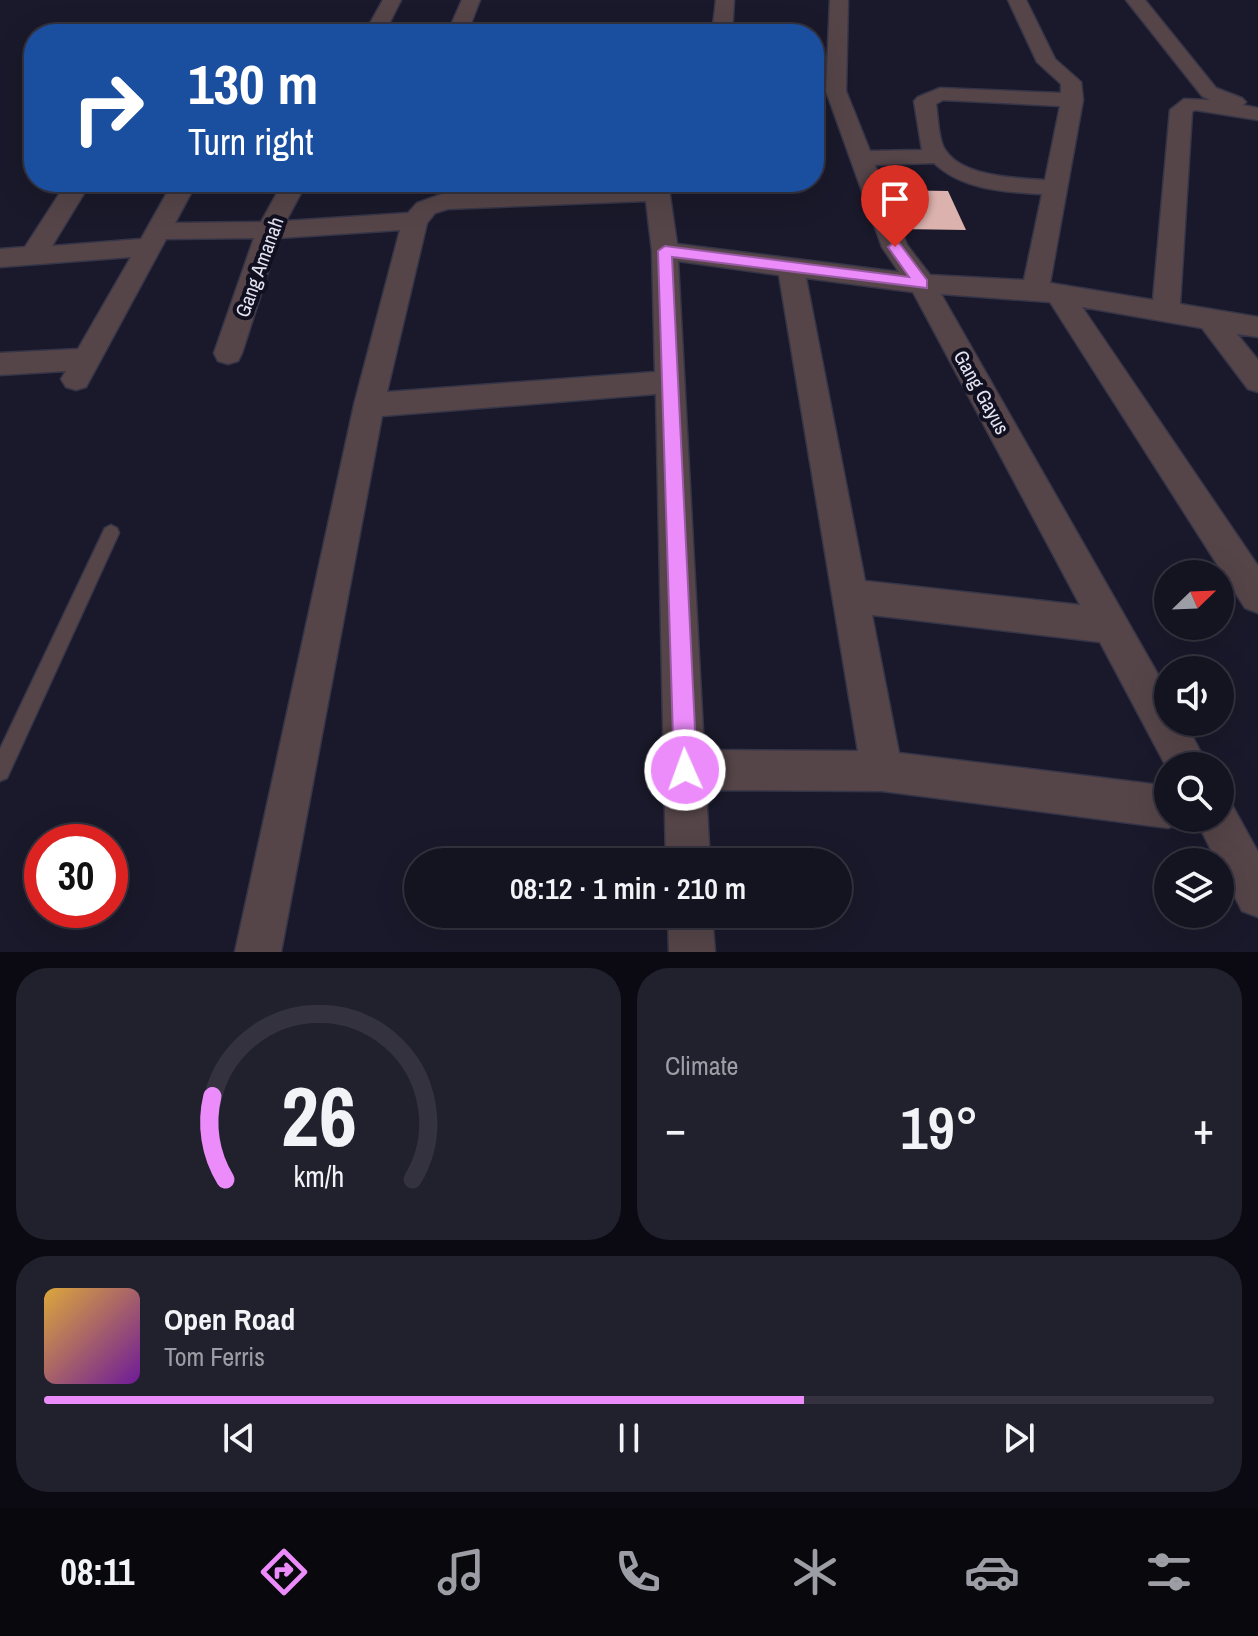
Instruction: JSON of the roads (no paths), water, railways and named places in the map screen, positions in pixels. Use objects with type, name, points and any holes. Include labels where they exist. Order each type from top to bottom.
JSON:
[{"type":"street","points":[[379,24],[392,0]]},
{"type":"street","points":[[461,24],[471,0]]},
{"type":"street","points":[[723,24],[725,0]]},
{"type":"street","name":"Gang Gayus","points":[[839,0],[836,91],[864,158],[895,247],[922,284],[1180,752]]},
{"type":"street","points":[[1017,0],[1047,62],[1071,82],[1072,100],[1054,188],[1047,291],[1258,596]]},
{"type":"street","points":[[1135,0],[1209,92],[1229,101],[1258,106]]},
{"type":"street","points":[[1054,188],[982,182],[966,176],[933,149],[925,101],[940,94],[1072,100]]},
{"type":"street","points":[[1166,310],[1181,110],[1191,103],[1258,114]]},
{"type":"street","points":[[864,158],[938,156]]},
{"type":"street","points":[[34,254],[73,192]]},
{"type":"street","points":[[0,364],[81,369],[179,192]]},
{"type":"street","name":"Gang Amanah","points":[[228,353],[269,230],[290,192]]},
{"type":"street","points":[[258,952],[369,405],[415,221],[426,208],[445,201],[591,192]]},
{"type":"street","points":[[657,192],[665,251],[688,848]]},
{"type":"street","points":[[0,258],[153,239],[415,221]]},
{"type":"street","points":[[665,251],[922,284],[1047,291],[1258,327]]},
{"type":"street","points":[[791,268],[882,771]]},
{"type":"street","points":[[1209,317],[1258,381]]},
{"type":"street","points":[[369,405],[670,382]]},
{"type":"street","points":[[850,596],[1112,626]]},
{"type":"street","points":[[685,770],[882,771],[1154,805]]},
{"type":"street","points":[[1224,832],[1258,895]]},
{"type":"street","points":[[691,928],[692,952]]},
{"type":"lane","points":[[0,771],[111,533]]}]
